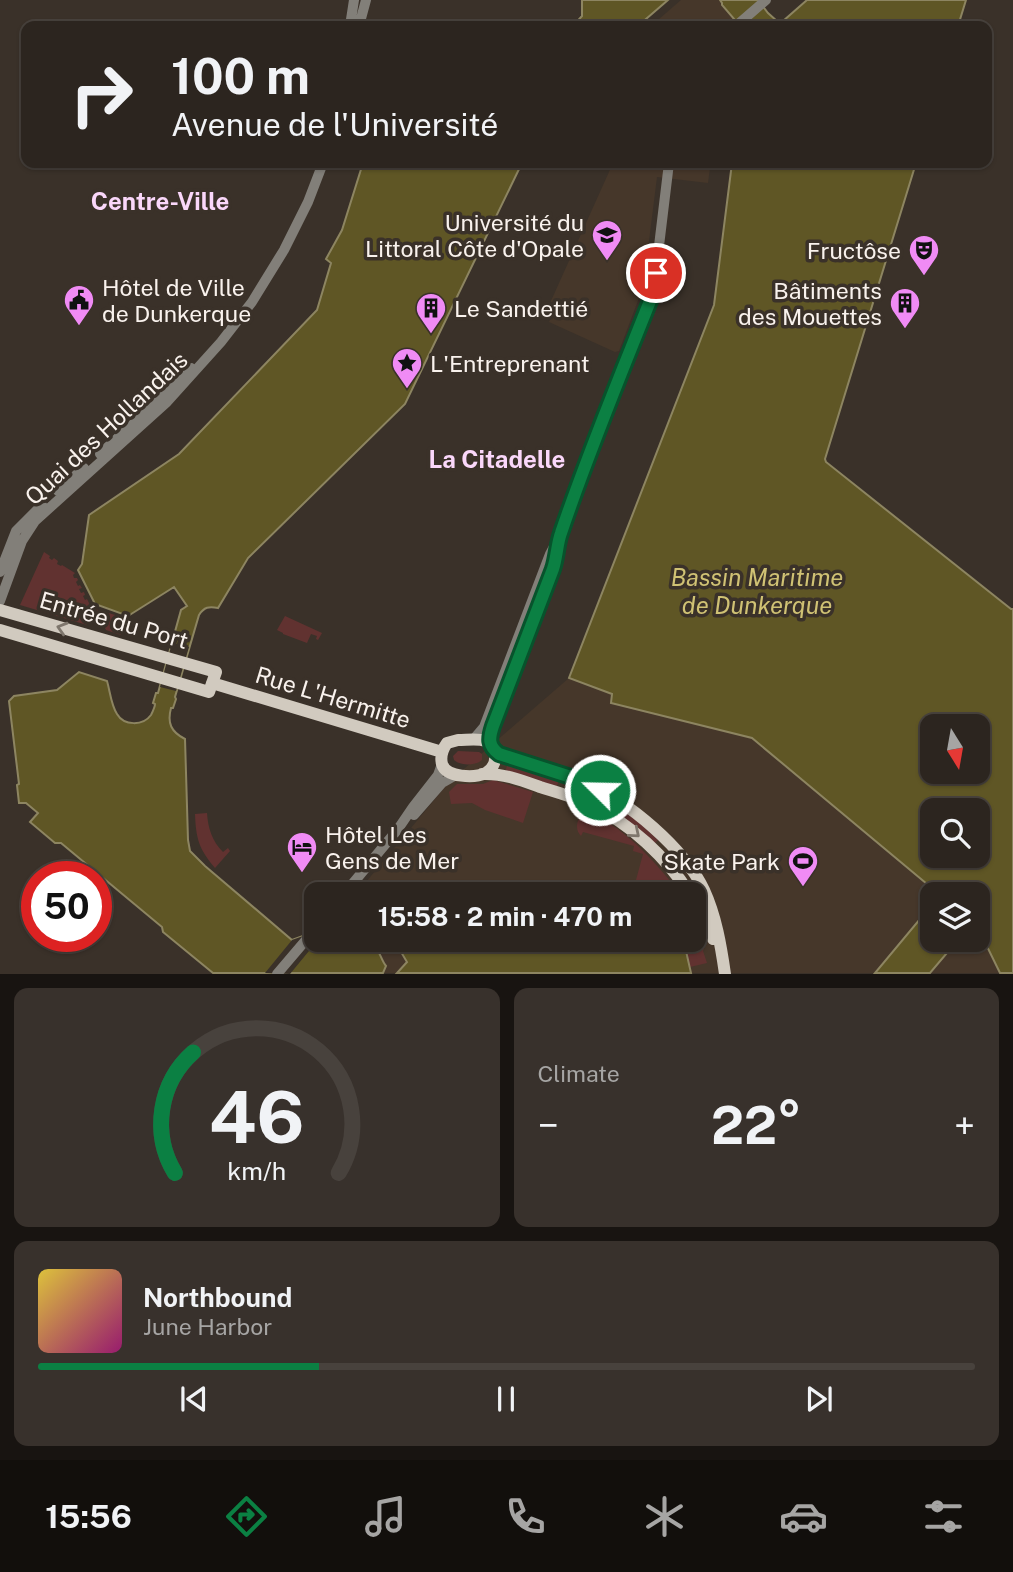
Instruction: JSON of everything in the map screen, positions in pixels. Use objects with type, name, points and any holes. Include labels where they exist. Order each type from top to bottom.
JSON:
[{"type":"main road","name":"Entrée du Port","points":[[0,610],[188,663],[213,682]]},
{"type":"main road","name":"Entrée du Port","points":[[0,630],[182,684],[213,682]]},
{"type":"main road","name":"Rue L'Hermitte","points":[[213,682],[442,758]]},
{"type":"main road","points":[[680,882],[662,859],[628,827],[591,805],[502,775],[456,775],[447,772],[442,758],[445,746],[451,741],[482,740],[504,756],[577,779],[606,793],[641,818],[669,844],[698,879],[707,897],[719,937],[725,974]]},
{"type":"main road","points":[[482,774],[494,765],[492,747]]},
{"type":"main road","points":[[706,924],[725,974]]},
{"type":"street","points":[[351,21],[354,0]]},
{"type":"street","points":[[360,21],[366,0]]},
{"type":"street","points":[[742,21],[766,0]]},
{"type":"street","name":"Quai des Hollandais","points":[[266,274],[299,208],[314,168]]},
{"type":"street","name":"Quai des Hollandais","points":[[0,601],[22,541],[39,517],[170,395],[266,274],[302,215],[321,168]]},
{"type":"street","points":[[473,740],[484,727],[652,296],[668,168]]},
{"type":"street","name":"Quai des Hollandais","points":[[0,572],[15,533],[24,521],[170,395]]},
{"type":"street","points":[[492,747],[490,737],[493,726],[554,565],[559,537]]},
{"type":"street","points":[[354,882],[438,775],[442,758]]},
{"type":"street","points":[[398,829],[421,808],[442,783],[456,775]]},
{"type":"street","points":[[277,974],[304,942]]},
{"type":"shaded area","points":[[681,0],[755,0],[733,21],[657,21]]},
{"type":"shaded area","name":"Université du Littoral Côte d'Opale","points":[[611,168],[710,168],[708,183],[657,177],[645,273],[640,286],[642,290],[619,351],[615,352],[549,322],[552,315],[546,312]]},
{"type":"shaded area","points":[[44,552],[52,560],[54,558],[58,561],[57,564],[75,573],[74,578],[77,578],[78,586],[82,588],[79,589],[81,593],[84,592],[83,596],[92,609],[87,625],[20,605]]},
{"type":"shaded area","points":[[95,609],[122,617],[125,624],[121,635],[106,630]]},
{"type":"shaded area","points":[[285,616],[322,633],[318,640],[317,636],[311,634],[307,643],[277,630]]},
{"type":"shaded area","points":[[569,678],[612,694],[611,703],[752,738],[925,882],[920,882],[920,952],[990,952],[1000,973],[691,973],[686,952],[706,952],[706,882],[366,882],[450,781]]},
{"type":"shaded area","points":[[458,751],[479,752],[482,754],[482,760],[472,764],[460,763],[454,760],[453,756]]},
{"type":"shaded area","points":[[509,760],[560,777],[556,789],[505,772]]},
{"type":"shaded area","points":[[493,780],[533,792],[523,823],[472,803],[451,804],[449,792],[457,784],[483,784]]},
{"type":"shaded area","points":[[586,789],[619,804],[658,840],[655,843],[583,795]]},
{"type":"shaded area","points":[[584,812],[600,817],[636,844],[671,882],[636,880],[643,854],[633,851],[634,846],[583,832],[581,836],[577,824]]},
{"type":"shaded area","points":[[207,813],[213,839],[223,852],[228,848],[230,851],[215,868],[199,843],[196,830],[195,814]]},
{"type":"shaded area","points":[[379,952],[402,952],[408,962],[397,973],[383,973],[386,966]]},
{"type":"shaded area","points":[[686,952],[703,952],[707,963],[690,967]]},
{"type":"water","points":[[582,0],[668,0],[644,21],[578,21],[582,16]]},
{"type":"water","points":[[720,0],[758,0],[777,21],[736,21]]},
{"type":"water","points":[[807,0],[966,0],[960,21],[783,21]]},
{"type":"water","points":[[361,168],[520,168],[405,404],[248,558],[218,608],[207,608],[199,615],[176,699],[171,708],[171,726],[185,739],[190,851],[292,940],[304,936],[304,952],[378,952],[386,966],[383,973],[213,973],[112,885],[112,861],[83,861],[30,822],[38,813],[26,803],[19,803],[9,701],[14,696],[57,690],[79,672],[107,681],[115,710],[124,721],[139,723],[151,715],[181,610],[187,606],[174,587],[128,616],[95,604],[78,570],[82,564],[89,515],[179,454],[317,310],[331,263],[326,259],[342,230]]},
{"type":"water","name":"Bassin Maritime de Dunkerque","points":[[731,168],[914,168],[825,459],[1013,609],[1013,973],[1000,973],[990,952],[990,882],[925,882],[752,738],[611,703],[612,694],[569,678],[714,305]]},
{"type":"water","points":[[920,919],[920,952],[948,952],[930,973],[875,973]]},
{"type":"water","points":[[401,952],[686,952],[691,973],[397,973],[407,962]]},
{"type":"pier","points":[[172,643],[189,647],[176,691],[160,687]]},
{"type":"pier","points":[[304,936],[304,952],[308,952],[290,974],[265,973],[292,940]]},
{"type":"place","name":"Université du Littoral Côte d'Opale","points":[[607,262]]},
{"type":"place","name":"Fructôse","points":[[924,277]]},
{"type":"place","name":"Hôtel de Ville de Dunkerque","points":[[79,327]]},
{"type":"place","name":"Bâtiments des Mouettes","points":[[905,330]]},
{"type":"place","name":"Le Sandettié","points":[[431,335]]},
{"type":"place","name":"L'Entreprenant","points":[[407,390]]},
{"type":"place","name":"Hôtel Les Gens de Mer","points":[[302,874]]},
{"type":"place","name":"Skate Park","points":[[803,888]]},
{"type":"district","name":"Centre-Ville","points":[[160,201]]},
{"type":"district","name":"La Citadelle","points":[[497,459]]},
{"type":"route","points":[[600,790],[577,779],[499,754],[490,744],[490,737],[553,569],[559,537],[574,496],[652,296],[656,273]]}]
